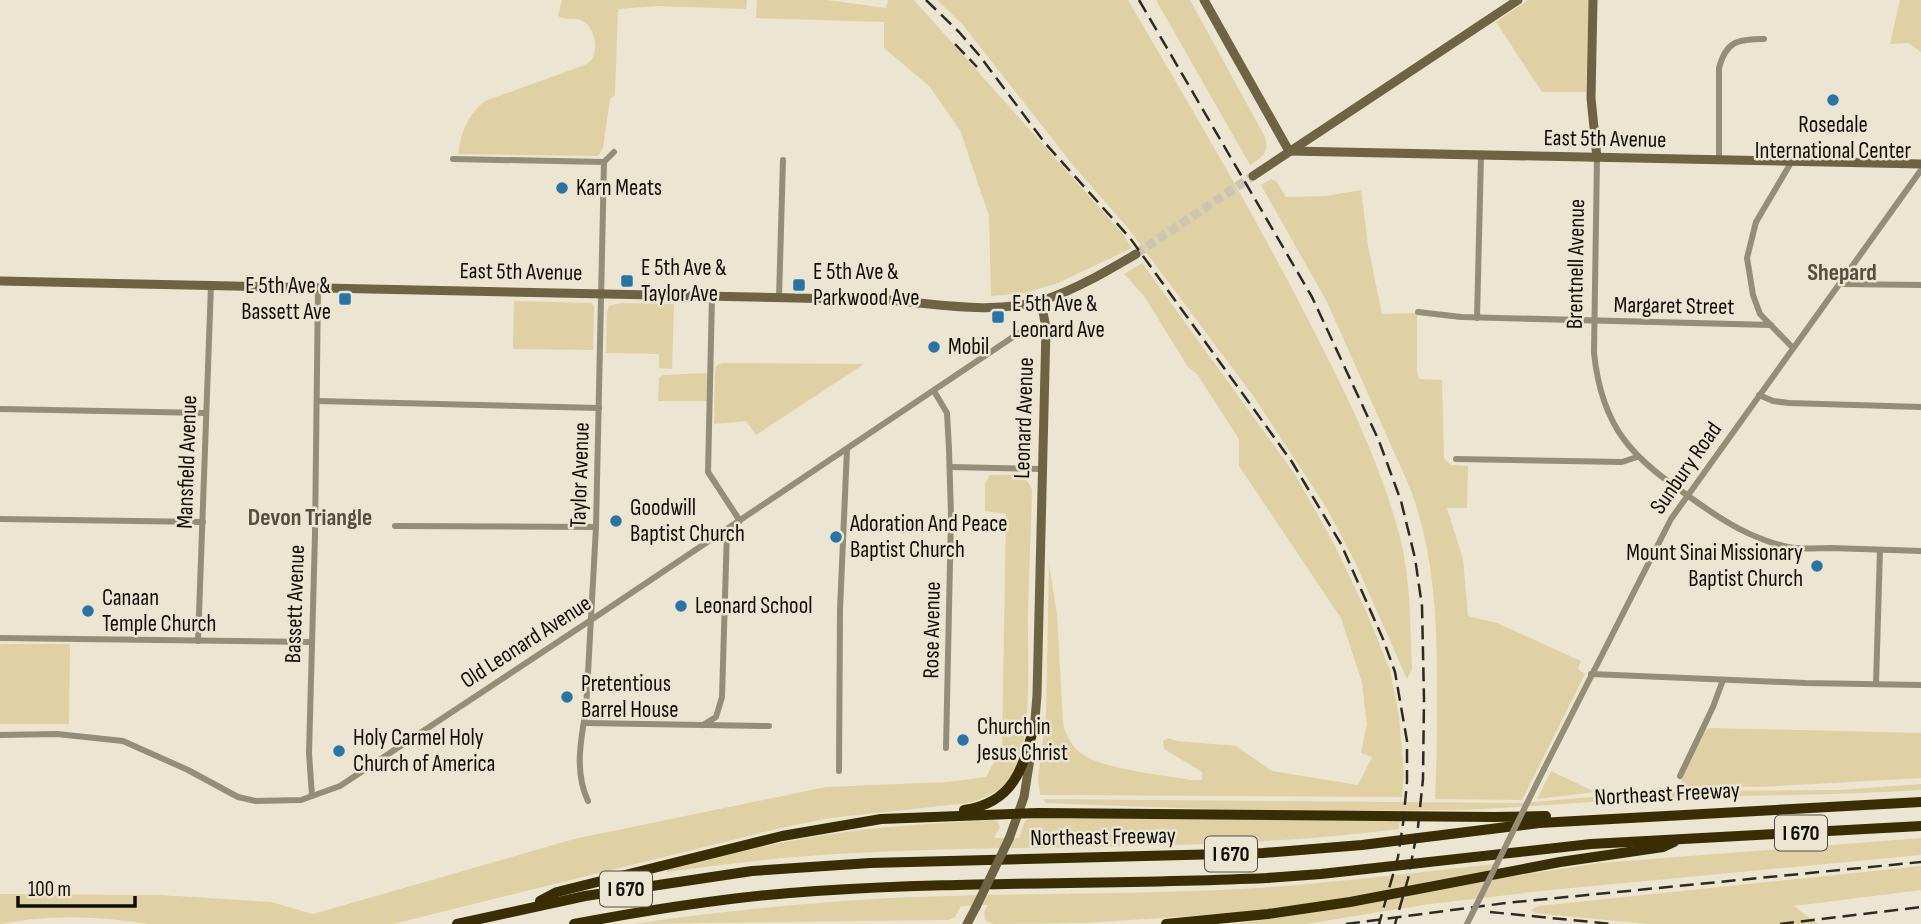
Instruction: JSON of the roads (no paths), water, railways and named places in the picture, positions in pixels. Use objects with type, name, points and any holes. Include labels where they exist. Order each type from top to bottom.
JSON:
[{"type":"highway","points":[[527,907],[557,892],[724,850],[838,826],[975,809],[1000,797],[1020,773],[1034,726]]},
{"type":"highway","name":"Northeast Freeway","points":[[457,924],[527,907],[658,884],[764,870],[883,863],[1263,853],[1350,846],[1539,823],[1921,802]]},
{"type":"highway","points":[[901,818],[1050,813],[1494,817],[1659,811],[1734,812]]},
{"type":"highway","name":"Northeast Freeway","points":[[574,924],[705,902],[814,891],[1267,878],[1385,868],[1513,851],[1921,826]]},
{"type":"highway","points":[[1166,924],[1268,914],[1350,902],[1532,867],[1663,847],[1680,839]]},
{"type":"main road","points":[[1204,0],[1289,151]]},
{"type":"main road","points":[[1253,176],[1518,0]]},
{"type":"main road","name":"Brentnell Avenue","points":[[1593,0],[1591,107],[1597,158]]},
{"type":"main road","name":"East 5th Avenue","points":[[1289,151],[1921,164]]},
{"type":"main road","points":[[1041,301],[1075,289],[1136,254]]},
{"type":"main road","name":"East 5th Avenue","points":[[0,281],[887,300],[969,307],[998,307],[1041,301]]},
{"type":"main road","name":"Leonard Avenue","points":[[967,924],[1019,815],[1034,726],[1046,328],[1041,301]]},
{"type":"street","points":[[1719,160],[1719,68],[1722,56],[1737,41],[1764,39]]},
{"type":"street","points":[[453,159],[604,162],[614,152]]},
{"type":"street","points":[[1477,318],[1481,156]]},
{"type":"street","name":"Brentnell Avenue","points":[[1597,158],[1594,353],[1602,400],[1612,421],[1637,457],[1727,524],[1765,541],[1799,548],[1921,551]]},
{"type":"street","points":[[779,298],[783,160]]},
{"type":"street","points":[[1792,161],[1756,222],[1747,258],[1754,298],[1760,314],[1793,348]]},
{"type":"street","name":"Taylor Avenue","points":[[588,801],[581,787],[580,772],[596,527],[604,162]]},
{"type":"street","name":"Sunbury Road","points":[[1467,924],[1653,551],[1686,495],[1921,170]]},
{"type":"street","points":[[1840,284],[1921,285]]},
{"type":"street","name":"Mansfield Avenue","points":[[198,641],[211,285]]},
{"type":"street","name":"Bassett Avenue","points":[[312,796],[309,753],[318,287]]},
{"type":"street","points":[[712,296],[708,472],[740,521]]},
{"type":"street","name":"Margaret Street","points":[[1418,312],[1477,318],[1771,324]]},
{"type":"street","name":"Old Leonard Avenue","points":[[0,734],[57,734],[123,741],[188,770],[238,797],[256,801],[290,801],[340,786],[1025,329]]},
{"type":"street","name":"Rose Avenue","points":[[934,391],[947,413],[950,467],[946,748]]},
{"type":"street","points":[[1759,395],[1773,401],[1789,403],[1921,407]]},
{"type":"street","points":[[317,401],[599,408]]},
{"type":"street","points":[[0,409],[206,414]]},
{"type":"street","points":[[839,771],[840,610],[847,449]]},
{"type":"street","points":[[1455,459],[1622,462],[1637,457]]},
{"type":"street","points":[[950,467],[1042,469]]},
{"type":"street","points":[[0,519],[203,522]]},
{"type":"street","points":[[395,526],[596,527]]},
{"type":"street","points":[[703,725],[716,717],[722,697],[727,530]]},
{"type":"street","points":[[1876,684],[1880,550]]},
{"type":"street","points":[[0,638],[311,642]]},
{"type":"street","points":[[1591,674],[1921,685]]},
{"type":"street","points":[[1680,776],[1723,680]]},
{"type":"street","points":[[584,723],[769,726]]},
{"type":"tunnel","points":[[1136,254],[1253,176]]},
{"type":"railway","points":[[926,0],[979,55],[1045,143],[1130,238],[1292,462],[1341,544],[1395,672],[1407,741],[1407,782],[1398,857],[1379,924]]},
{"type":"railway","points":[[1139,0],[1312,297],[1379,441],[1401,501],[1415,558],[1422,606],[1423,779],[1418,827],[1408,879],[1395,924]]},
{"type":"railway","points":[[955,44],[977,67]]},
{"type":"railway","points":[[1346,924],[1506,903],[1921,862]]},
{"type":"railway","points":[[1780,924],[1921,907]]},
{"type":"railway","points":[[1490,912],[1612,924]]},
{"type":"place","name":"Rosedale International Center","points":[[1833,100]]},
{"type":"place","name":"Karn Meats","points":[[562,188]]},
{"type":"place","name":"E 5th Ave & Taylor Ave","points":[[627,281]]},
{"type":"place","name":"E 5th Ave & Parkwood Ave","points":[[799,285]]},
{"type":"place","name":"E 5th Ave & Bassett Ave","points":[[345,299]]},
{"type":"place","name":"E 5th Ave & Leonard Ave","points":[[998,317]]},
{"type":"place","name":"Mobil","points":[[934,347]]},
{"type":"place","name":"Goodwill Baptist Church","points":[[616,521]]},
{"type":"place","name":"Adoration And Peace Baptist Church","points":[[836,537]]},
{"type":"place","name":"Mount Sinai Missionary Baptist Church","points":[[1817,566]]},
{"type":"place","name":"Leonard School","points":[[681,606]]},
{"type":"place","name":"Canaan Temple Church","points":[[88,611]]},
{"type":"place","name":"Pretentious Barrel House","points":[[567,697]]},
{"type":"place","name":"Church in Jesus Christ","points":[[963,740]]},
{"type":"place","name":"Holy Carmel Holy Church of America","points":[[339,751]]},
{"type":"district","name":"Shepard","points":[[1842,272]]},
{"type":"district","name":"Devon Triangle","points":[[310,517]]}]
